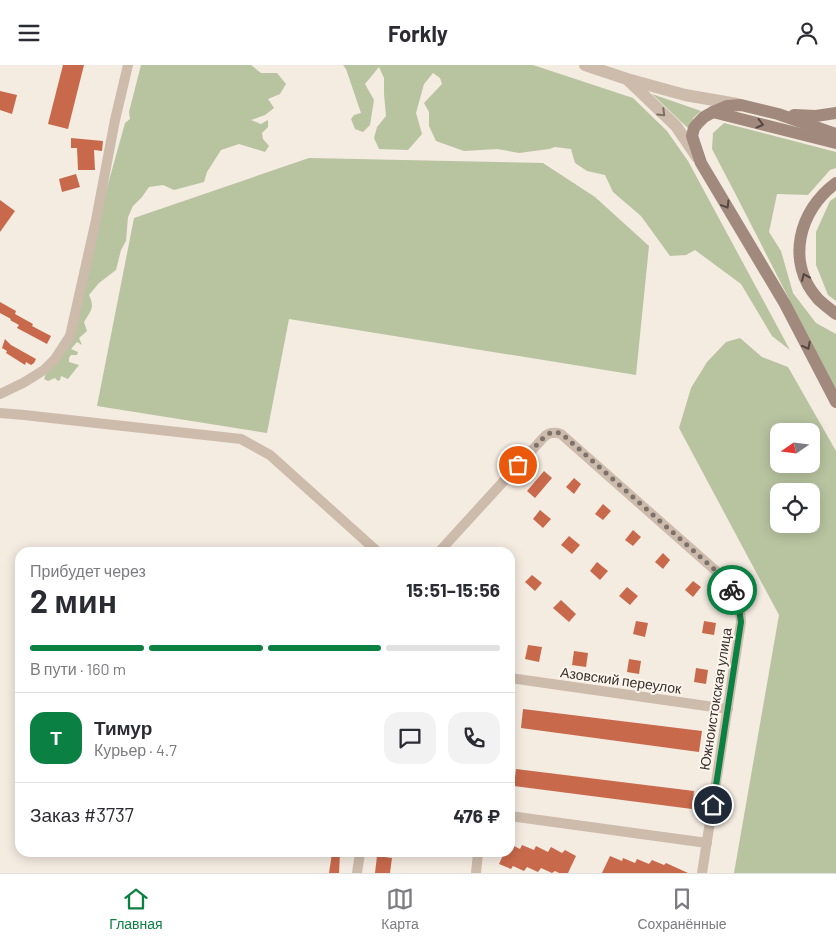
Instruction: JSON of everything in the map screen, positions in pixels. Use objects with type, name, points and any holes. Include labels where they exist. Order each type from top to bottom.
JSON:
[{"type":"main road","points":[[836,134],[778,114],[742,105],[727,106],[713,112],[698,123],[694,128],[692,136],[701,163],[785,304],[836,401]]},
{"type":"main road","points":[[713,112],[836,143]]},
{"type":"main road","points":[[778,114],[816,116],[836,113]]},
{"type":"main road","points":[[836,183],[819,198],[810,212],[803,225],[799,245],[800,265],[808,285],[818,299],[836,313]]},
{"type":"street","points":[[0,394],[44,370],[55,359],[70,336],[128,65]]},
{"type":"street","points":[[585,65],[685,95],[742,105]]},
{"type":"street","points":[[627,79],[676,126],[701,163]]},
{"type":"street","points":[[685,95],[713,112]]},
{"type":"street","points":[[0,413],[241,439],[270,455],[371,547]]},
{"type":"street","name":"Южноистокская улица","points":[[443,547],[545,436],[552,432],[561,433],[730,585],[738,602],[741,622],[702,873]]},
{"type":"street","name":"Азовский переулок","points":[[515,679],[728,709]]},
{"type":"street","points":[[515,817],[707,843]]},
{"type":"street","points":[[357,873],[359,857]]},
{"type":"street","points":[[476,873],[478,857]]},
{"type":"green space","points":[[141,65],[251,65],[261,73],[277,73],[286,84],[280,94],[268,99],[274,108],[265,115],[251,120],[261,124],[268,120],[268,127],[262,133],[263,139],[269,146],[265,152],[239,144],[221,150],[207,172],[204,182],[174,190],[163,185],[149,187],[133,206],[128,217],[126,241],[121,250],[116,270],[99,283],[89,295],[92,306],[84,322],[87,331],[79,338],[82,345],[77,342],[71,349],[78,352],[77,355],[71,355],[69,358],[69,362],[79,365],[68,379],[61,376],[58,381],[55,378],[48,381],[44,379],[46,374],[73,337],[105,195],[125,123],[130,119],[129,112]]},
{"type":"green space","points":[[343,65],[533,65],[633,98],[667,131],[688,161],[790,350],[772,336],[741,284],[695,250],[686,255],[670,256],[641,216],[613,192],[605,175],[587,171],[575,163],[571,149],[555,147],[519,153],[497,149],[464,151],[436,141],[429,126],[429,112],[424,103],[442,84],[440,78],[433,73],[424,84],[416,113],[422,134],[408,150],[379,149],[374,138],[377,127],[386,116],[384,78],[379,67],[365,84],[374,100],[370,125],[363,132],[355,129],[351,119],[354,115],[361,113]]},
{"type":"green space","points":[[652,94],[701,111],[693,118],[691,131]]},
{"type":"green space","points":[[724,123],[836,152],[836,168],[830,170],[808,195],[777,194],[769,232],[781,251],[793,293],[816,323],[836,334],[836,390],[712,149],[713,133]]},
{"type":"green space","points":[[309,158],[543,163],[595,197],[649,246],[636,375],[289,319],[267,433],[97,406],[134,218]]},
{"type":"green space","points":[[836,197],[836,301],[828,295],[816,265],[816,232],[830,201]]},
{"type":"green space","points":[[740,338],[762,357],[788,367],[820,423],[836,451],[836,873],[734,873],[779,615],[679,428],[691,388],[707,362],[726,342]]},
{"type":"building","points":[[63,65],[84,65],[68,129],[48,124]]},
{"type":"building","points":[[0,91],[17,95],[12,114],[0,110]]},
{"type":"building","points":[[71,138],[103,141],[102,151],[94,150],[95,170],[78,170],[77,148],[71,148]]},
{"type":"building","points":[[76,174],[80,187],[62,192],[59,179]]},
{"type":"building","points":[[0,200],[15,211],[0,232]]},
{"type":"building","points":[[0,302],[16,311],[15,314],[33,324],[32,326],[51,336],[47,344],[17,328],[19,325],[0,313]]},
{"type":"building","points":[[5,339],[11,345],[36,359],[34,363],[31,365],[26,362],[25,365],[6,353],[7,351],[2,348]]},
{"type":"building","points":[[544,471],[552,478],[535,498],[527,491]]},
{"type":"building","points":[[574,478],[581,484],[574,494],[566,487]]},
{"type":"building","points":[[603,504],[611,511],[603,520],[595,514]]},
{"type":"building","points":[[540,510],[551,519],[543,528],[533,519]]},
{"type":"building","points":[[633,530],[641,537],[633,546],[625,540]]},
{"type":"building","points":[[569,536],[580,545],[572,554],[561,545]]},
{"type":"building","points":[[663,553],[670,560],[663,569],[655,562]]},
{"type":"building","points":[[597,562],[608,571],[600,580],[590,571]]},
{"type":"building","points":[[532,575],[542,583],[535,591],[525,582]]},
{"type":"building","points":[[693,581],[701,587],[693,597],[685,590]]},
{"type":"building","points":[[627,587],[638,596],[630,605],[619,596]]},
{"type":"building","points":[[561,600],[576,614],[569,622],[553,608]]},
{"type":"building","points":[[636,621],[648,623],[645,637],[633,634]]},
{"type":"building","points":[[704,621],[716,623],[714,635],[702,633]]},
{"type":"building","points":[[528,645],[542,647],[539,662],[525,659]]},
{"type":"building","points":[[574,651],[588,653],[586,667],[572,665]]},
{"type":"building","points":[[629,659],[641,661],[639,674],[627,672]]},
{"type":"building","points":[[696,668],[708,670],[706,684],[694,682]]},
{"type":"building","points":[[523,709],[702,731],[699,752],[521,728]]},
{"type":"building","points":[[516,769],[694,791],[692,809],[515,786]]},
{"type":"building","points":[[522,845],[534,850],[536,846],[548,852],[551,847],[562,853],[565,850],[576,856],[568,873],[555,871],[552,873],[541,868],[538,872],[527,867],[524,871],[513,866],[511,869],[499,864],[502,857],[515,857],[515,846],[520,849]]},
{"type":"building","points":[[610,856],[622,861],[623,858],[635,863],[637,859],[649,864],[652,860],[664,865],[666,863],[688,873],[602,873]]},
{"type":"building","points":[[331,857],[340,857],[339,873],[329,873]]},
{"type":"building","points":[[377,857],[392,858],[390,873],[375,873]]},
{"type":"way so far","points":[[518,465],[549,433],[561,433],[724,578],[732,590]]},
{"type":"route","points":[[713,805],[741,622],[738,602],[732,590]]}]
